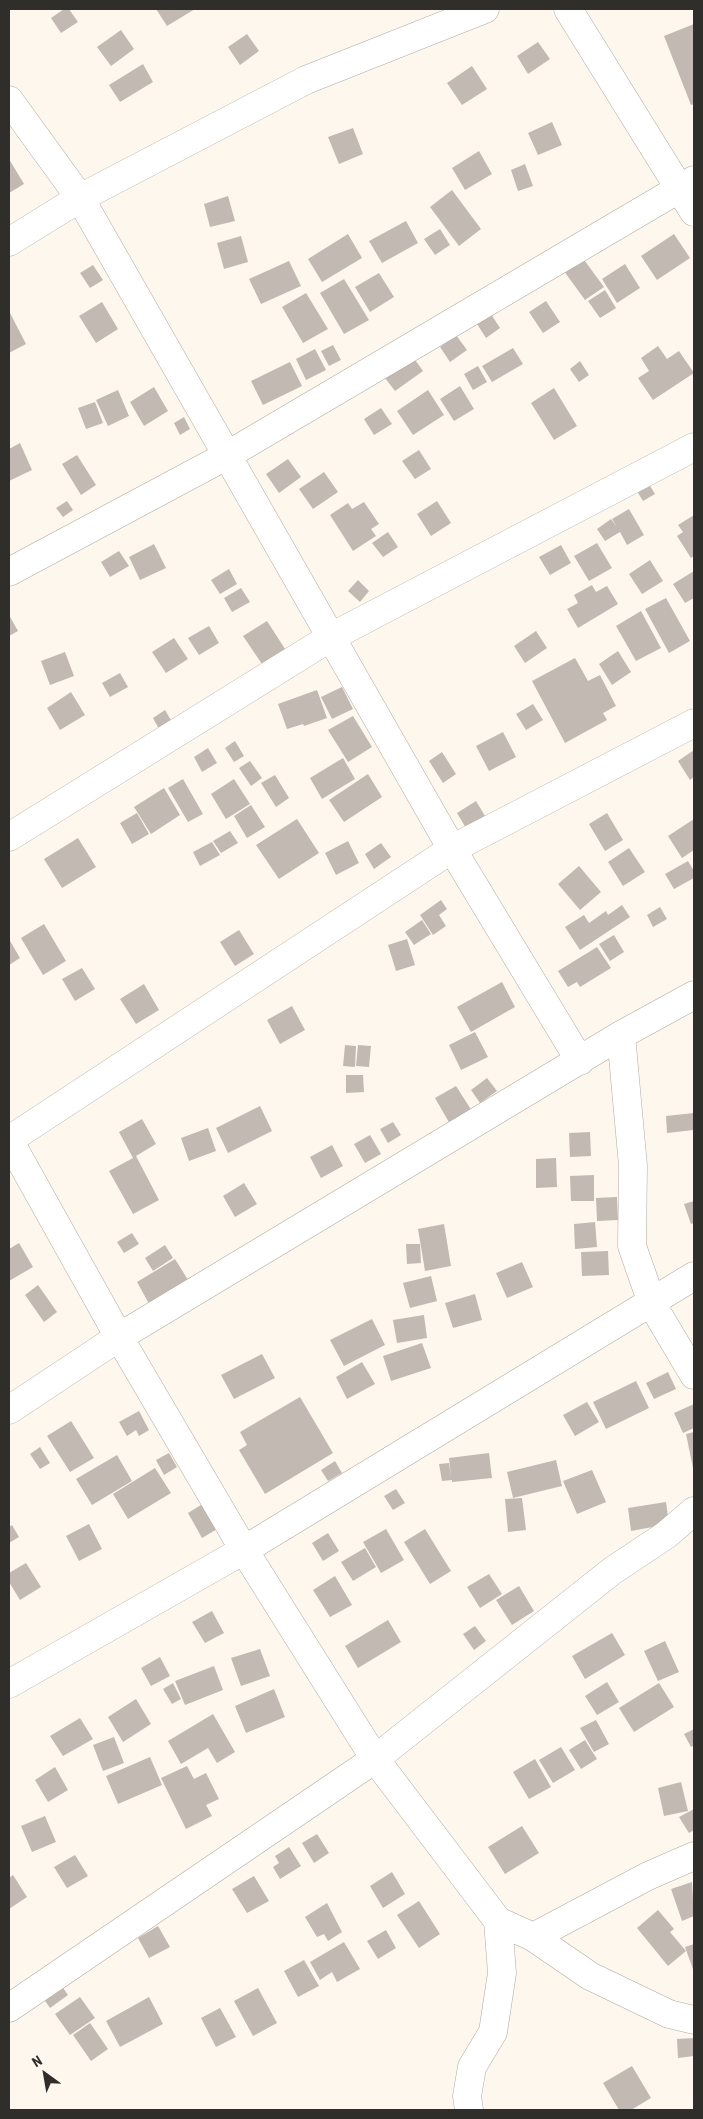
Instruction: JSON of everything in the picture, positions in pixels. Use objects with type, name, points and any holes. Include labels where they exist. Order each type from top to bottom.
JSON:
[{"type":"street","points":[[9,242],[80,198],[306,80],[485,9]]},
{"type":"street","points":[[9,572],[226,456],[690,194],[568,9]]},
{"type":"street","points":[[9,100],[80,198],[452,849],[580,1061]]},
{"type":"street","points":[[9,837],[331,638],[694,447]]},
{"type":"street","points":[[694,723],[452,849],[9,1140],[119,1337],[244,1550],[375,1760],[498,1920],[533,1937],[590,1976],[669,2014],[694,2020]]},
{"type":"street","points":[[9,1410],[119,1337],[621,1035],[694,995]]},
{"type":"street","points":[[621,1035],[633,1166],[632,1246],[653,1306],[694,1375]]},
{"type":"street","points":[[9,1684],[244,1550],[694,1276]]},
{"type":"street","points":[[9,2008],[375,1760],[612,1571],[666,1535],[694,1511]]},
{"type":"street","points":[[533,1937],[648,1876],[694,1856]]},
{"type":"street","points":[[469,2110],[467,2096],[472,2068],[493,2032],[502,1973],[498,1920]]},
{"type":"building","points":[[64,9],[69,9],[78,22],[61,33],[51,18]]},
{"type":"building","points":[[156,9],[195,9],[167,26]]},
{"type":"building","points":[[694,24],[694,104],[691,105],[664,36]]},
{"type":"building","points":[[121,30],[134,49],[111,66],[97,47]]},
{"type":"building","points":[[247,34],[259,51],[240,65],[228,47]]},
{"type":"building","points":[[538,42],[550,59],[528,74],[517,56]]},
{"type":"building","points":[[143,64],[153,82],[120,102],[109,85]]},
{"type":"building","points":[[472,66],[487,89],[462,105],[447,83]]},
{"type":"building","points":[[552,122],[562,145],[538,155],[528,133]]},
{"type":"building","points":[[353,128],[363,154],[339,164],[328,137]]},
{"type":"building","points":[[479,151],[492,174],[465,190],[452,168]]},
{"type":"building","points":[[9,159],[24,184],[9,193]]},
{"type":"building","points":[[525,164],[533,186],[518,191],[511,170]]},
{"type":"building","points":[[452,190],[481,229],[459,246],[430,207]]},
{"type":"building","points":[[228,196],[235,221],[210,227],[204,204]]},
{"type":"building","points":[[406,221],[418,243],[382,263],[369,241]]},
{"type":"building","points":[[440,229],[450,245],[435,255],[424,239]]},
{"type":"building","points":[[348,234],[362,258],[322,282],[308,259]]},
{"type":"building","points":[[674,234],[690,258],[657,280],[641,256]]},
{"type":"building","points":[[241,236],[248,262],[224,269],[217,243]]},
{"type":"building","points":[[579,253],[604,287],[585,300],[561,267]]},
{"type":"building","points":[[289,261],[301,286],[261,304],[249,279]]},
{"type":"building","points":[[625,264],[640,288],[617,303],[602,279]]},
{"type":"building","points":[[93,265],[103,280],[90,288],[80,273]]},
{"type":"building","points":[[379,273],[394,297],[370,312],[355,287]]},
{"type":"building","points":[[344,279],[369,320],[344,334],[320,293]]},
{"type":"building","points":[[605,290],[616,308],[600,318],[588,301]]},
{"type":"building","points":[[306,293],[328,329],[303,343],[282,307]]},
{"type":"building","points":[[546,301],[560,322],[543,333],[529,312]]},
{"type":"building","points":[[102,302],[118,329],[96,343],[79,316]]},
{"type":"building","points":[[9,311],[26,344],[9,353]]},
{"type":"building","points":[[491,314],[500,328],[486,338],[477,324]]},
{"type":"building","points":[[456,335],[467,350],[450,362],[440,347]]},
{"type":"building","points":[[333,345],[341,360],[329,366],[321,351]]},
{"type":"building","points":[[658,346],[667,359],[679,351],[694,373],[653,400],[638,378],[649,371],[641,358]]},
{"type":"building","points":[[513,348],[523,364],[492,382],[482,366]]},
{"type":"building","points":[[315,349],[326,370],[306,380],[296,359]]},
{"type":"building","points":[[410,353],[423,371],[395,391],[382,374]]},
{"type":"building","points":[[580,361],[589,375],[579,382],[570,369]]},
{"type":"building","points":[[290,362],[302,386],[263,405],[251,381]]},
{"type":"building","points":[[478,366],[487,382],[473,390],[464,374]]},
{"type":"building","points":[[460,386],[474,409],[454,421],[440,399]]},
{"type":"building","points":[[154,387],[168,411],[144,426],[130,402]]},
{"type":"building","points":[[554,388],[577,426],[554,440],[531,403]]},
{"type":"building","points":[[118,390],[129,416],[108,426],[96,400]]},
{"type":"building","points":[[428,390],[444,415],[413,435],[397,411]]},
{"type":"building","points":[[95,402],[103,423],[86,429],[78,408]]},
{"type":"building","points":[[381,408],[392,424],[374,435],[364,419]]},
{"type":"building","points":[[184,417],[190,429],[180,435],[174,423]]},
{"type":"building","points":[[20,443],[32,470],[9,481],[9,449]]},
{"type":"building","points":[[419,450],[431,469],[415,479],[402,461]]},
{"type":"building","points":[[77,455],[96,485],[81,495],[62,464]]},
{"type":"building","points":[[288,459],[301,477],[279,493],[266,474]]},
{"type":"building","points":[[324,472],[338,492],[313,509],[299,489]]},
{"type":"building","points":[[647,481],[655,494],[643,501],[635,488]]},
{"type":"building","points":[[67,501],[73,510],[63,517],[56,508]]},
{"type":"building","points":[[437,501],[451,523],[431,536],[417,514]]},
{"type":"building","points":[[364,502],[379,524],[371,529],[376,536],[353,551],[330,515],[348,503],[352,509]]},
{"type":"building","points":[[629,509],[644,535],[627,545],[620,532],[605,541],[597,529],[611,519],[617,527],[612,519]]},
{"type":"building","points":[[694,515],[694,556],[691,558],[677,536],[683,532],[678,525]]},
{"type":"building","points":[[388,532],[398,547],[383,557],[372,543]]},
{"type":"building","points":[[597,543],[612,568],[589,581],[574,556]]},
{"type":"building","points":[[154,544],[166,568],[140,580],[129,557]]},
{"type":"building","points":[[561,545],[571,563],[550,575],[539,557]]},
{"type":"building","points":[[119,551],[129,566],[110,577],[101,562]]},
{"type":"building","points":[[650,560],[663,581],[642,594],[629,574]]},
{"type":"building","points":[[229,569],[237,584],[220,594],[211,580]]},
{"type":"building","points":[[694,571],[694,598],[685,603],[673,584]]},
{"type":"building","points":[[358,580],[369,591],[360,602],[348,591]]},
{"type":"building","points":[[592,585],[596,592],[607,586],[618,604],[578,628],[567,609],[578,603],[574,595]]},
{"type":"building","points":[[241,588],[250,602],[232,612],[224,598]]},
{"type":"building","points":[[666,598],[690,641],[669,653],[645,609]]},
{"type":"building","points":[[641,611],[661,648],[636,661],[616,626]]},
{"type":"building","points":[[9,615],[18,631],[9,636]]},
{"type":"building","points":[[267,621],[287,652],[264,667],[243,636]]},
{"type":"building","points":[[209,626],[219,643],[199,655],[188,638]]},
{"type":"building","points":[[536,631],[547,648],[525,663],[514,646]]},
{"type":"building","points":[[174,638],[188,659],[166,673],[152,652]]},
{"type":"building","points":[[618,651],[631,672],[612,685],[599,664]]},
{"type":"building","points":[[65,652],[74,676],[50,685],[41,661]]},
{"type":"building","points":[[575,658],[588,681],[600,675],[616,706],[603,713],[607,720],[565,743],[532,681]]},
{"type":"building","points":[[120,673],[128,687],[110,697],[102,683]]},
{"type":"building","points":[[342,687],[353,709],[332,719],[321,697]]},
{"type":"building","points":[[317,690],[327,718],[304,726],[303,724],[287,729],[278,704]]},
{"type":"building","points":[[71,692],[85,715],[60,730],[47,708]]},
{"type":"building","points":[[533,704],[543,720],[526,730],[516,714]]},
{"type":"building","points":[[165,710],[172,722],[159,729],[153,718]]},
{"type":"building","points":[[353,716],[372,747],[348,762],[328,730]]},
{"type":"building","points":[[503,732],[516,757],[489,771],[476,746]]},
{"type":"building","points":[[235,741],[244,756],[234,762],[225,748]]},
{"type":"building","points":[[208,748],[217,763],[202,772],[194,757]]},
{"type":"building","points":[[694,750],[694,777],[690,780],[678,761]]},
{"type":"building","points":[[442,752],[456,774],[443,783],[429,761]]},
{"type":"building","points":[[343,758],[355,779],[322,799],[310,778]]},
{"type":"building","points":[[250,761],[262,778],[251,786],[239,768]]},
{"type":"building","points":[[368,774],[382,797],[344,822],[329,800]]},
{"type":"building","points":[[275,775],[289,798],[276,807],[261,783]]},
{"type":"building","points":[[183,779],[203,814],[188,822],[168,788]]},
{"type":"building","points":[[234,779],[250,804],[226,819],[211,794]]},
{"type":"building","points":[[164,788],[180,815],[151,834],[134,807]]},
{"type":"building","points":[[476,801],[485,816],[466,828],[457,813]]},
{"type":"building","points":[[251,805],[265,827],[247,838],[234,816]]},
{"type":"building","points":[[137,813],[149,834],[132,844],[120,823]]},
{"type":"building","points":[[607,813],[623,840],[605,851],[589,824]]},
{"type":"building","points":[[297,819],[319,853],[279,879],[256,845]]},
{"type":"building","points":[[694,819],[694,850],[682,858],[668,836]]},
{"type":"building","points":[[230,831],[238,843],[221,853],[213,841]]},
{"type":"building","points":[[78,838],[96,867],[62,888],[44,859]]},
{"type":"building","points":[[348,841],[359,863],[336,875],[325,853]]},
{"type":"building","points":[[212,842],[220,855],[200,866],[193,852]]},
{"type":"building","points":[[381,843],[391,857],[374,869],[365,854]]},
{"type":"building","points":[[629,848],[645,872],[623,886],[608,862]]},
{"type":"building","points":[[688,861],[694,871],[694,878],[674,889],[665,874]]},
{"type":"building","points":[[579,866],[601,892],[580,910],[558,884]]},
{"type":"building","points":[[441,900],[447,909],[439,915],[446,926],[433,935],[420,915]]},
{"type":"building","points":[[622,905],[630,917],[580,950],[565,927],[584,915],[589,923],[606,911],[608,915]]},
{"type":"building","points":[[660,907],[667,919],[653,927],[647,915]]},
{"type":"building","points":[[422,920],[431,934],[414,945],[405,932]]},
{"type":"building","points":[[44,924],[66,961],[43,975],[21,938]]},
{"type":"building","points":[[239,930],[254,954],[235,966],[220,942]]},
{"type":"building","points":[[614,935],[624,952],[610,961],[599,944]]},
{"type":"building","points":[[9,939],[20,958],[9,965]]},
{"type":"building","points":[[407,939],[415,965],[396,971],[388,945]]},
{"type":"building","points":[[597,947],[611,968],[580,987],[577,982],[568,987],[558,971]]},
{"type":"building","points":[[82,968],[95,989],[75,1001],[62,979]]},
{"type":"building","points":[[502,982],[515,1007],[471,1032],[457,1007]]},
{"type":"building","points":[[144,984],[159,1010],[136,1024],[120,999]]},
{"type":"building","points":[[292,1006],[305,1030],[280,1044],[267,1020]]},
{"type":"building","points":[[475,1032],[488,1057],[461,1070],[449,1045]]},
{"type":"building","points":[[345,1045],[356,1046],[355,1067],[343,1066]]},
{"type":"building","points":[[358,1045],[371,1046],[369,1067],[356,1066]]},
{"type":"building","points":[[346,1075],[363,1075],[364,1092],[346,1093]]},
{"type":"building","points":[[487,1078],[497,1091],[480,1103],[471,1090]]},
{"type":"building","points":[[456,1086],[472,1111],[450,1124],[435,1098]]},
{"type":"building","points":[[260,1106],[272,1131],[228,1153],[216,1128]]},
{"type":"building","points":[[694,1113],[694,1130],[667,1133],[666,1116]]},
{"type":"building","points":[[142,1119],[156,1144],[136,1156],[159,1200],[133,1214],[109,1171],[133,1158],[119,1132]]},
{"type":"building","points":[[393,1122],[401,1135],[388,1143],[380,1129]]},
{"type":"building","points":[[208,1128],[216,1151],[189,1161],[181,1138]]},
{"type":"building","points":[[590,1132],[591,1156],[570,1157],[569,1133]]},
{"type":"building","points":[[370,1135],[381,1154],[365,1163],[354,1144]]},
{"type":"building","points":[[332,1145],[343,1166],[321,1178],[310,1157]]},
{"type":"building","points":[[556,1158],[557,1187],[536,1188],[536,1159]]},
{"type":"building","points":[[594,1175],[594,1201],[571,1201],[570,1176]]},
{"type":"building","points":[[244,1183],[257,1204],[235,1217],[223,1196]]},
{"type":"building","points":[[617,1197],[618,1220],[597,1221],[596,1198]]},
{"type":"building","points":[[694,1201],[694,1223],[691,1224],[684,1204]]},
{"type":"building","points":[[595,1222],[597,1247],[575,1249],[574,1224]]},
{"type":"building","points":[[444,1224],[451,1266],[425,1271],[418,1229]]},
{"type":"building","points":[[132,1233],[139,1244],[124,1253],[117,1242]]},
{"type":"building","points":[[19,1243],[33,1267],[9,1281],[9,1249]]},
{"type":"building","points":[[406,1244],[420,1244],[421,1263],[407,1264]]},
{"type":"building","points":[[165,1245],[173,1258],[153,1271],[145,1258]]},
{"type":"building","points":[[608,1251],[609,1275],[582,1276],[581,1252]]},
{"type":"building","points":[[175,1259],[193,1288],[153,1311],[137,1282]]},
{"type":"building","points":[[522,1262],[533,1287],[507,1298],[496,1273]]},
{"type":"building","points":[[431,1276],[437,1301],[410,1308],[403,1283]]},
{"type":"building","points":[[38,1285],[57,1312],[44,1322],[25,1295]]},
{"type":"building","points":[[475,1294],[482,1320],[453,1328],[445,1303]]},
{"type":"building","points":[[424,1315],[427,1338],[397,1343],[393,1320]]},
{"type":"building","points":[[372,1319],[385,1345],[344,1366],[330,1340]]},
{"type":"building","points":[[422,1343],[431,1368],[391,1381],[383,1356]]},
{"type":"building","points":[[262,1354],[275,1378],[234,1399],[221,1375]]},
{"type":"building","points":[[362,1362],[375,1384],[347,1399],[336,1377]]},
{"type":"building","points":[[668,1372],[676,1389],[654,1399],[646,1383]]},
{"type":"building","points":[[636,1381],[649,1408],[606,1429],[593,1402]]},
{"type":"building","points":[[300,1397],[333,1453],[265,1494],[239,1450],[247,1445],[240,1432]]},
{"type":"building","points":[[587,1402],[599,1422],[575,1436],[563,1415]]},
{"type":"building","points":[[694,1404],[694,1428],[683,1433],[674,1413]]},
{"type":"building","points":[[139,1411],[149,1430],[139,1436],[136,1430],[127,1436],[119,1422]]},
{"type":"building","points":[[71,1421],[94,1458],[70,1472],[47,1436]]},
{"type":"building","points":[[694,1432],[694,1468],[693,1468],[686,1434]]},
{"type":"building","points":[[40,1447],[50,1463],[40,1469],[30,1454]]},
{"type":"building","points":[[169,1453],[177,1467],[164,1475],[156,1460]]},
{"type":"building","points":[[489,1453],[492,1478],[452,1482],[452,1480],[442,1481],[439,1464],[449,1463],[451,1477],[449,1458]]},
{"type":"building","points":[[117,1455],[132,1481],[92,1505],[76,1479]]},
{"type":"building","points":[[556,1460],[562,1486],[513,1498],[507,1472]]},
{"type":"building","points":[[335,1461],[342,1473],[328,1481],[321,1470]]},
{"type":"building","points":[[155,1468],[171,1493],[128,1519],[113,1494]]},
{"type":"building","points":[[592,1470],[606,1502],[577,1514],[563,1481]]},
{"type":"building","points":[[396,1489],[405,1503],[393,1510],[384,1496]]},
{"type":"building","points":[[522,1498],[526,1530],[508,1532],[505,1499]]},
{"type":"building","points":[[209,1500],[224,1525],[202,1538],[188,1513]]},
{"type":"building","points":[[666,1502],[669,1524],[631,1531],[628,1508]]},
{"type":"building","points":[[89,1524],[102,1549],[79,1561],[66,1536]]},
{"type":"building","points":[[12,1525],[19,1537],[9,1543],[9,1527]]},
{"type":"building","points":[[386,1529],[404,1560],[381,1573],[363,1542]]},
{"type":"building","points":[[425,1529],[451,1571],[430,1584],[404,1542]]},
{"type":"building","points":[[328,1533],[339,1551],[323,1561],[312,1543]]},
{"type":"building","points":[[365,1548],[376,1567],[353,1581],[341,1562]]},
{"type":"building","points":[[26,1563],[41,1587],[20,1600],[9,1582],[9,1573]]},
{"type":"building","points":[[489,1574],[502,1594],[480,1608],[467,1587]]},
{"type":"building","points":[[335,1576],[352,1605],[330,1617],[313,1590]]},
{"type":"building","points":[[519,1586],[534,1611],[512,1625],[496,1600]]},
{"type":"building","points":[[212,1611],[224,1633],[205,1643],[192,1622]]},
{"type":"building","points":[[388,1620],[401,1642],[358,1668],[345,1646]]},
{"type":"building","points":[[475,1626],[486,1641],[474,1650],[463,1634]]},
{"type":"building","points":[[612,1633],[625,1655],[585,1679],[572,1656]]},
{"type":"building","points":[[665,1641],[679,1672],[658,1681],[644,1651]]},
{"type":"building","points":[[260,1649],[270,1676],[241,1686],[231,1658]]},
{"type":"building","points":[[160,1657],[170,1676],[151,1686],[141,1668]]},
{"type":"building","points":[[214,1666],[223,1690],[185,1705],[175,1681]]},
{"type":"building","points":[[607,1682],[619,1702],[597,1715],[585,1696]]},
{"type":"building","points":[[173,1683],[181,1699],[172,1704],[163,1689]]},
{"type":"building","points":[[659,1683],[674,1707],[634,1732],[619,1708]]},
{"type":"building","points":[[274,1689],[285,1717],[246,1733],[235,1706]]},
{"type":"building","points":[[136,1699],[151,1724],[123,1742],[108,1717]]},
{"type":"building","points":[[213,1714],[235,1752],[217,1763],[208,1748],[181,1764],[168,1741]]},
{"type":"building","points":[[80,1718],[93,1739],[63,1756],[50,1736]]},
{"type":"building","points":[[596,1720],[609,1744],[594,1752],[580,1728]]},
{"type":"building","points":[[694,1729],[694,1745],[691,1747],[684,1734]]},
{"type":"building","points":[[114,1737],[124,1763],[103,1771],[93,1745]]},
{"type":"building","points":[[585,1740],[597,1759],[581,1769],[569,1750]]},
{"type":"building","points":[[561,1747],[575,1770],[553,1783],[539,1760]]},
{"type":"building","points":[[150,1757],[162,1785],[118,1804],[106,1776]]},
{"type":"building","points":[[535,1759],[551,1787],[529,1799],[513,1772]]},
{"type":"building","points":[[187,1766],[194,1779],[206,1773],[219,1799],[206,1805],[212,1816],[186,1829],[161,1778]]},
{"type":"building","points":[[55,1767],[68,1790],[48,1802],[35,1780]]},
{"type":"building","points":[[681,1782],[688,1811],[664,1816],[658,1788]]},
{"type":"building","points":[[694,1809],[694,1830],[689,1833],[679,1817]]},
{"type":"building","points":[[45,1816],[56,1842],[32,1852],[21,1826]]},
{"type":"building","points":[[522,1826],[539,1853],[505,1874],[488,1847]]},
{"type":"building","points":[[317,1834],[329,1853],[314,1863],[302,1843]]},
{"type":"building","points":[[289,1847],[301,1866],[280,1879],[273,1867],[279,1863],[275,1856]]},
{"type":"building","points":[[75,1855],[88,1876],[67,1888],[54,1867]]},
{"type":"building","points":[[392,1872],[405,1894],[383,1908],[370,1886]]},
{"type":"building","points":[[13,1875],[27,1897],[9,1909],[9,1878]]},
{"type":"building","points":[[254,1876],[269,1901],[247,1913],[232,1889]]},
{"type":"building","points":[[692,1882],[694,1916],[682,1921],[671,1889]]},
{"type":"building","points":[[419,1901],[440,1934],[419,1948],[397,1915]]},
{"type":"building","points":[[327,1903],[342,1932],[328,1941],[324,1934],[317,1937],[305,1917]]},
{"type":"building","points":[[658,1910],[674,1929],[670,1932],[686,1951],[668,1966],[637,1928]]},
{"type":"building","points":[[158,1926],[170,1947],[149,1958],[138,1938]]},
{"type":"building","points":[[386,1930],[396,1948],[378,1959],[367,1941]]},
{"type":"building","points":[[344,1942],[360,1969],[337,1982],[332,1972],[320,1980],[310,1962]]},
{"type":"building","points":[[694,1944],[694,1972],[685,1947]]},
{"type":"building","points":[[304,1960],[319,1986],[298,1997],[284,1971]]},
{"type":"building","points":[[59,1982],[68,1995],[50,2008],[41,1995]]},
{"type":"building","points":[[258,1988],[277,2023],[253,2036],[234,2001]]},
{"type":"building","points":[[80,1997],[95,2018],[70,2035],[55,2014]]},
{"type":"building","points":[[149,1997],[163,2024],[120,2047],[106,2021]]},
{"type":"building","points":[[220,2008],[236,2037],[216,2047],[201,2018]]},
{"type":"building","points":[[90,2023],[108,2049],[91,2061],[73,2035]]},
{"type":"building","points":[[694,2038],[694,2056],[678,2058],[677,2039]]},
{"type":"building","points":[[632,2066],[651,2098],[631,2110],[619,2110],[603,2083]]}]
